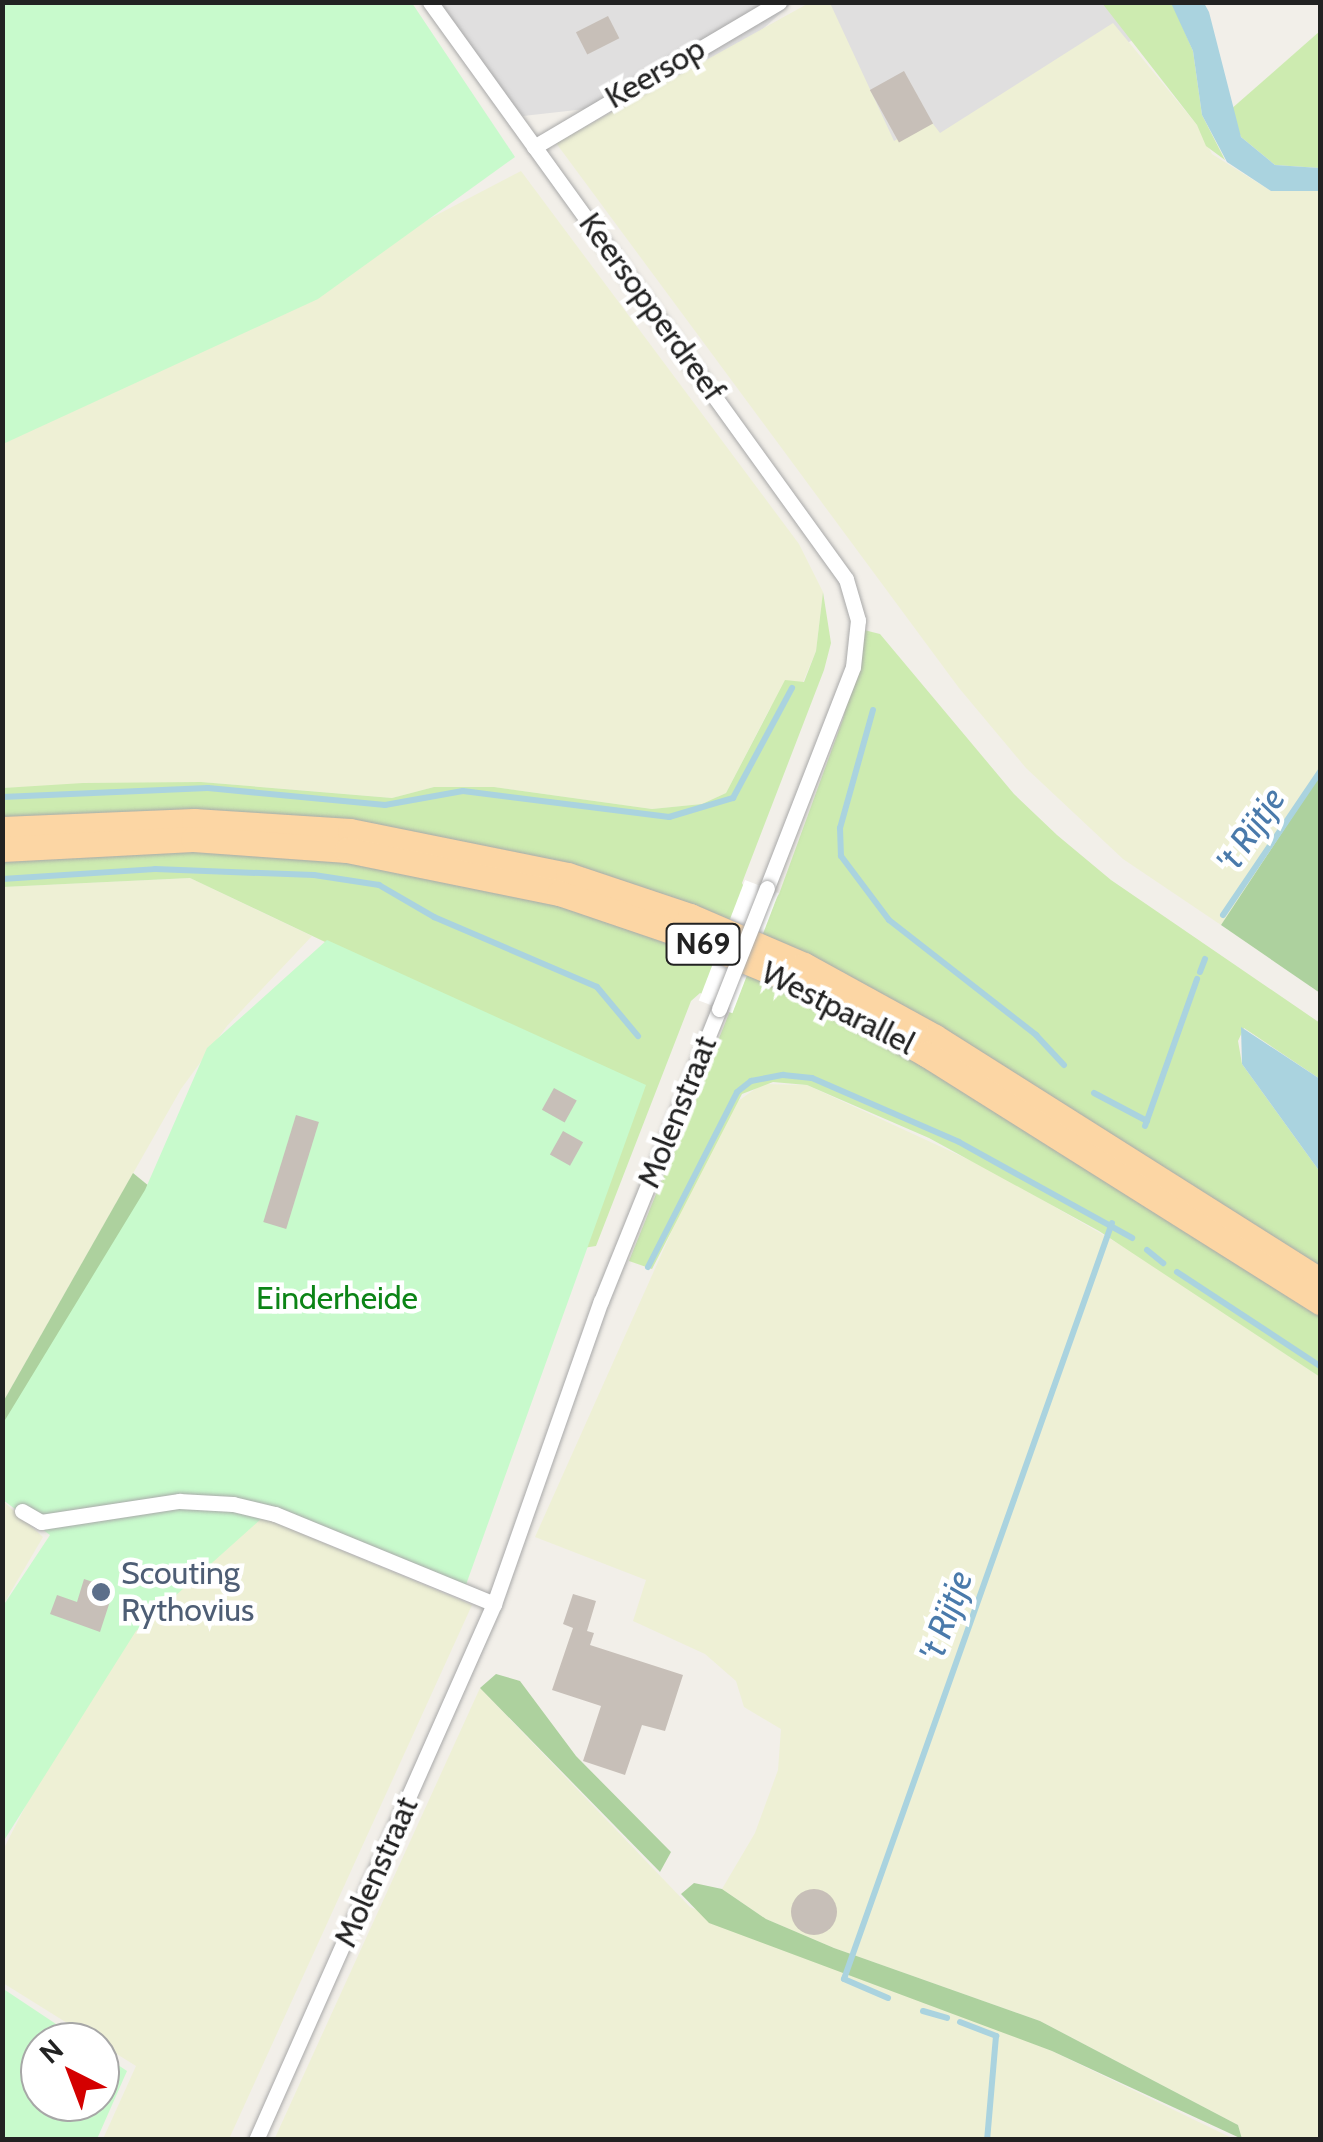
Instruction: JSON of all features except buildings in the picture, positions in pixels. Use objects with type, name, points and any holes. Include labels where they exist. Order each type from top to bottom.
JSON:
[{"type":"main road","name":"Westparallel","points":[[2,829],[194,821],[350,831],[550,871],[673,910],[804,965],[935,1037],[1320,1280]]},
{"type":"main road","name":"Westparallel","points":[[2,849],[193,839],[347,850],[559,893],[663,928],[796,982],[926,1054],[1320,1302]]},
{"type":"street","name":"Keersopperdreef","points":[[430,2],[835,556],[858,620]]},
{"type":"street","name":"Keersop","points":[[534,147],[779,2]]},
{"type":"street","name":"Molenstraat","points":[[256,2140],[494,1604],[601,1301],[853,666],[858,620]]},
{"type":"street","points":[[22,1511],[41,1522],[179,1501],[234,1504],[275,1514],[494,1604]]},
{"type":"shaded area","points":[[428,3],[792,3],[712,74],[630,104],[523,116]]},
{"type":"shaded area","points":[[805,3],[1111,3],[1138,37],[886,177]]},
{"type":"green space","points":[[3,2],[412,3],[515,157],[318,299],[3,444]]},
{"type":"green space","points":[[809,3],[830,3],[894,141],[930,120],[940,133],[1113,23],[1197,125],[1212,154],[1271,191],[1320,191],[1320,775],[1221,925],[1123,859],[1026,768],[959,688],[556,143]]},
{"type":"green space","points":[[1102,3],[1173,5],[1193,51],[1202,115],[1225,160],[1206,146],[1197,125]]},
{"type":"green space","points":[[1320,31],[1320,168],[1275,165],[1241,137],[1230,110]]},
{"type":"green space","points":[[521,171],[799,544],[823,592],[816,651],[803,682],[770,708],[726,793],[702,804],[652,809],[494,787],[434,787],[392,798],[201,782],[3,788],[3,441]]},
{"type":"green space","points":[[823,592],[831,643],[824,670],[742,883],[761,921],[779,894],[843,719],[864,630],[880,634],[1014,794],[1057,835],[1111,880],[1320,1023],[1320,1079],[1244,1028],[1238,1041],[1242,1064],[1320,1172],[1320,1274],[649,895],[3,824],[3,788],[83,783],[201,782],[392,798],[434,787],[494,787],[652,809],[702,804],[726,793],[785,680],[804,682],[816,651]]},
{"type":"green space","points":[[1320,775],[1320,993],[1221,925]]},
{"type":"green space","points":[[152,845],[417,867],[640,926],[832,1009],[1320,1309],[1320,1377],[1099,1231],[929,1138],[807,1085],[773,1082],[742,1094],[652,1269],[629,1261],[732,1006],[700,993],[691,1001],[596,1246],[583,1248],[635,1089],[190,878],[3,887],[2,854]]},
{"type":"green space","points":[[190,878],[312,936],[227,1026],[181,1089],[3,1402],[3,887]]},
{"type":"green space","name":"Einderheide","points":[[327,940],[646,1085],[463,1593],[271,1510],[136,1631],[3,1842],[3,1606],[50,1535],[3,1500],[2,1425],[145,1190],[207,1048]]},
{"type":"green space","points":[[762,1084],[807,1085],[989,1169],[1143,1258],[1320,1377],[1320,2139],[1242,2139],[1238,2125],[1040,2021],[834,1948],[766,1919],[722,1889],[755,1833],[778,1770],[781,1729],[744,1707],[736,1681],[705,1654],[633,1621],[646,1580],[535,1537],[700,1168],[734,1104]]},
{"type":"green space","points":[[133,1173],[155,1191],[3,1471],[3,1402]]},
{"type":"green space","points":[[3,1501],[43,1537],[3,1605]]},
{"type":"green space","points":[[259,1516],[472,1605],[229,2139],[103,2139],[111,2122],[120,2122],[120,2101],[136,2066],[120,2056],[120,2022],[65,2022],[3,1983],[2,1852],[115,1631]]},
{"type":"green space","points":[[496,1674],[520,1681],[576,1756],[671,1852],[660,1872],[480,1688]]},
{"type":"green space","points":[[480,1688],[690,1907],[1052,2051],[1234,2139],[274,2140]]},
{"type":"green space","points":[[694,1883],[722,1889],[766,1919],[834,1948],[1040,2021],[1238,2125],[1242,2139],[1052,2051],[709,1923],[681,1894]]},
{"type":"green space","points":[[2,1988],[53,2022],[20,2022],[20,2122],[104,2122],[97,2139],[3,2139]]},
{"type":"green space","points":[[120,2066],[127,2071],[120,2087]]},
{"type":"water","points":[[1171,3],[1204,3],[1209,12],[1241,137],[1275,165],[1320,168],[1320,191],[1271,191],[1227,162],[1202,115],[1193,51]]},
{"type":"water","points":[[1241,1027],[1320,1079],[1320,1172],[1242,1064]]},
{"type":"pier","points":[[745,880],[779,893],[732,1013],[699,1000]]},
{"type":"waterway","points":[[2,797],[208,788],[385,805],[463,791],[669,817],[733,798],[792,688]]},
{"type":"waterway","points":[[873,710],[840,828],[841,856],[889,920],[1036,1035],[1064,1065]]},
{"type":"waterway","name":"'t Rijtje","points":[[1223,915],[1320,772]]},
{"type":"waterway","points":[[2,879],[155,869],[314,875],[379,885],[434,917],[597,987],[638,1036]]},
{"type":"waterway","name":"'t Rijtje","points":[[1200,972],[1205,959]]},
{"type":"waterway","name":"'t Rijtje","points":[[1145,1126],[1197,979]]},
{"type":"waterway","points":[[648,1267],[737,1092],[751,1081],[783,1075],[812,1078],[959,1142],[1132,1238]]},
{"type":"waterway","points":[[1094,1093],[1147,1121]]},
{"type":"waterway","name":"'t Rijtje","points":[[888,1998],[844,1979],[1112,1223]]},
{"type":"waterway","points":[[1147,1250],[1163,1263]]},
{"type":"waterway","points":[[1177,1272],[1320,1366]]},
{"type":"waterway","name":"'t Rijtje","points":[[923,2011],[947,2018]]},
{"type":"waterway","name":"'t Rijtje","points":[[960,2022],[996,2036],[987,2140]]},
{"type":"place","name":"Scouting Rythovius","points":[[101,1592]]}]
